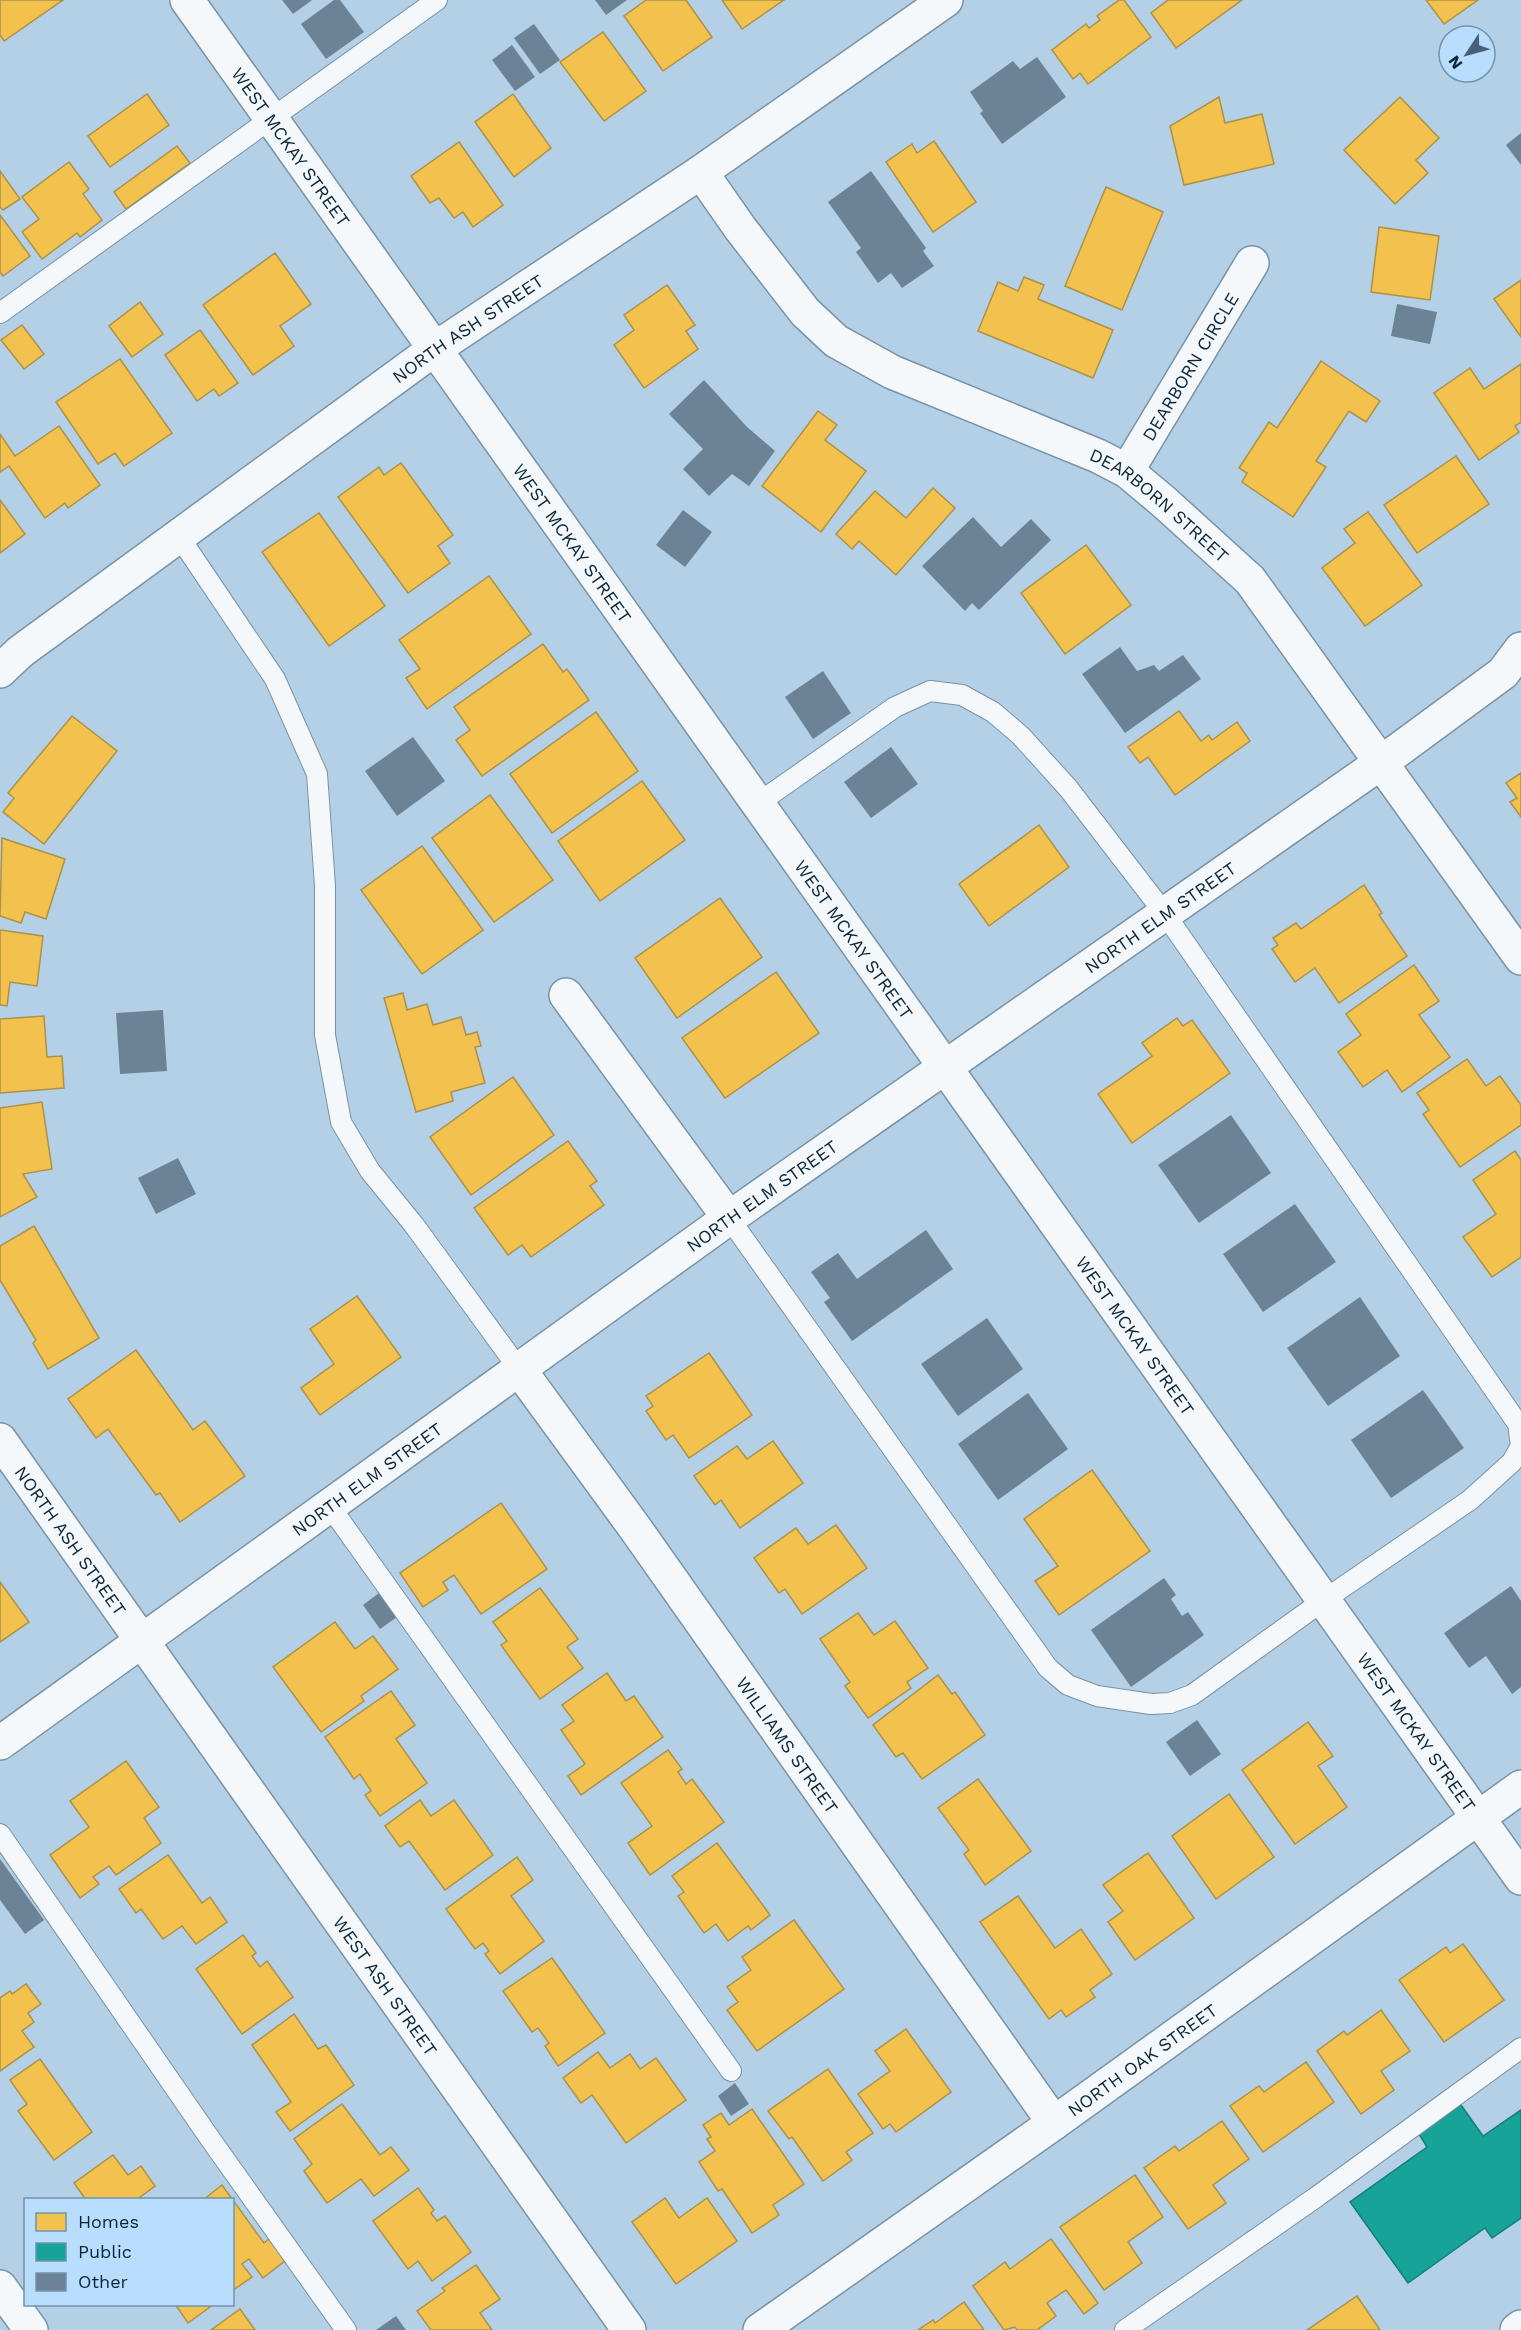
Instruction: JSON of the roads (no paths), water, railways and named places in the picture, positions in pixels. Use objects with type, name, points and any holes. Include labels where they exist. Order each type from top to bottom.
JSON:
[{"type":"street","name":"WEST MCKAY STREET","points":[[187,0],[274,119],[944,1069],[1521,1878]]},
{"type":"street","name":"NORTH ASH STREET","points":[[0,670],[20,652],[178,535],[436,348],[701,172],[946,0]]},
{"type":"street","name":"DEARBORN STREET","points":[[701,172],[740,228],[805,312],[836,341],[892,372],[1098,456],[1127,471],[1250,580],[1521,958]]},
{"type":"street","name":"DEARBORN CIRCLE","points":[[1127,471],[1252,263]]},
{"type":"street","name":"NORTH ELM STREET","points":[[0,1743],[729,1218],[1382,762],[1503,673],[1521,649]]},
{"type":"street","points":[[566,995],[729,1218]]},
{"type":"street","name":"WILLIAMS STREET","points":[[519,1369],[635,1528],[1054,2123]]},
{"type":"street","name":"NORTH ASH STREET","points":[[0,1440],[141,1641]]},
{"type":"street","name":"WEST ASH STREET","points":[[141,1641],[629,2330]]},
{"type":"street","name":"NORTH OAK STREET","points":[[760,2330],[1054,2123],[1521,1787]]},
{"type":"street","points":[[1517,2330],[1521,2327]]},
{"type":"lane","points":[[0,314],[437,0]]},
{"type":"lane","points":[[178,535],[275,679],[317,774],[325,886],[325,1035],[341,1122],[370,1171],[414,1225],[519,1369]]},
{"type":"lane","points":[[729,1218],[1048,1668],[1068,1685],[1097,1696],[1151,1704],[1170,1704],[1192,1695],[1324,1600],[1470,1500],[1512,1462],[1521,1446],[1518,1424],[1165,914],[1068,788],[1021,736],[993,712],[962,695],[930,692],[895,707],[758,804]]},
{"type":"lane","points":[[329,1505],[731,2071]]},
{"type":"lane","points":[[0,1834],[211,2140],[346,2330]]},
{"type":"lane","points":[[1125,2330],[1315,2198],[1521,2048]]}]
